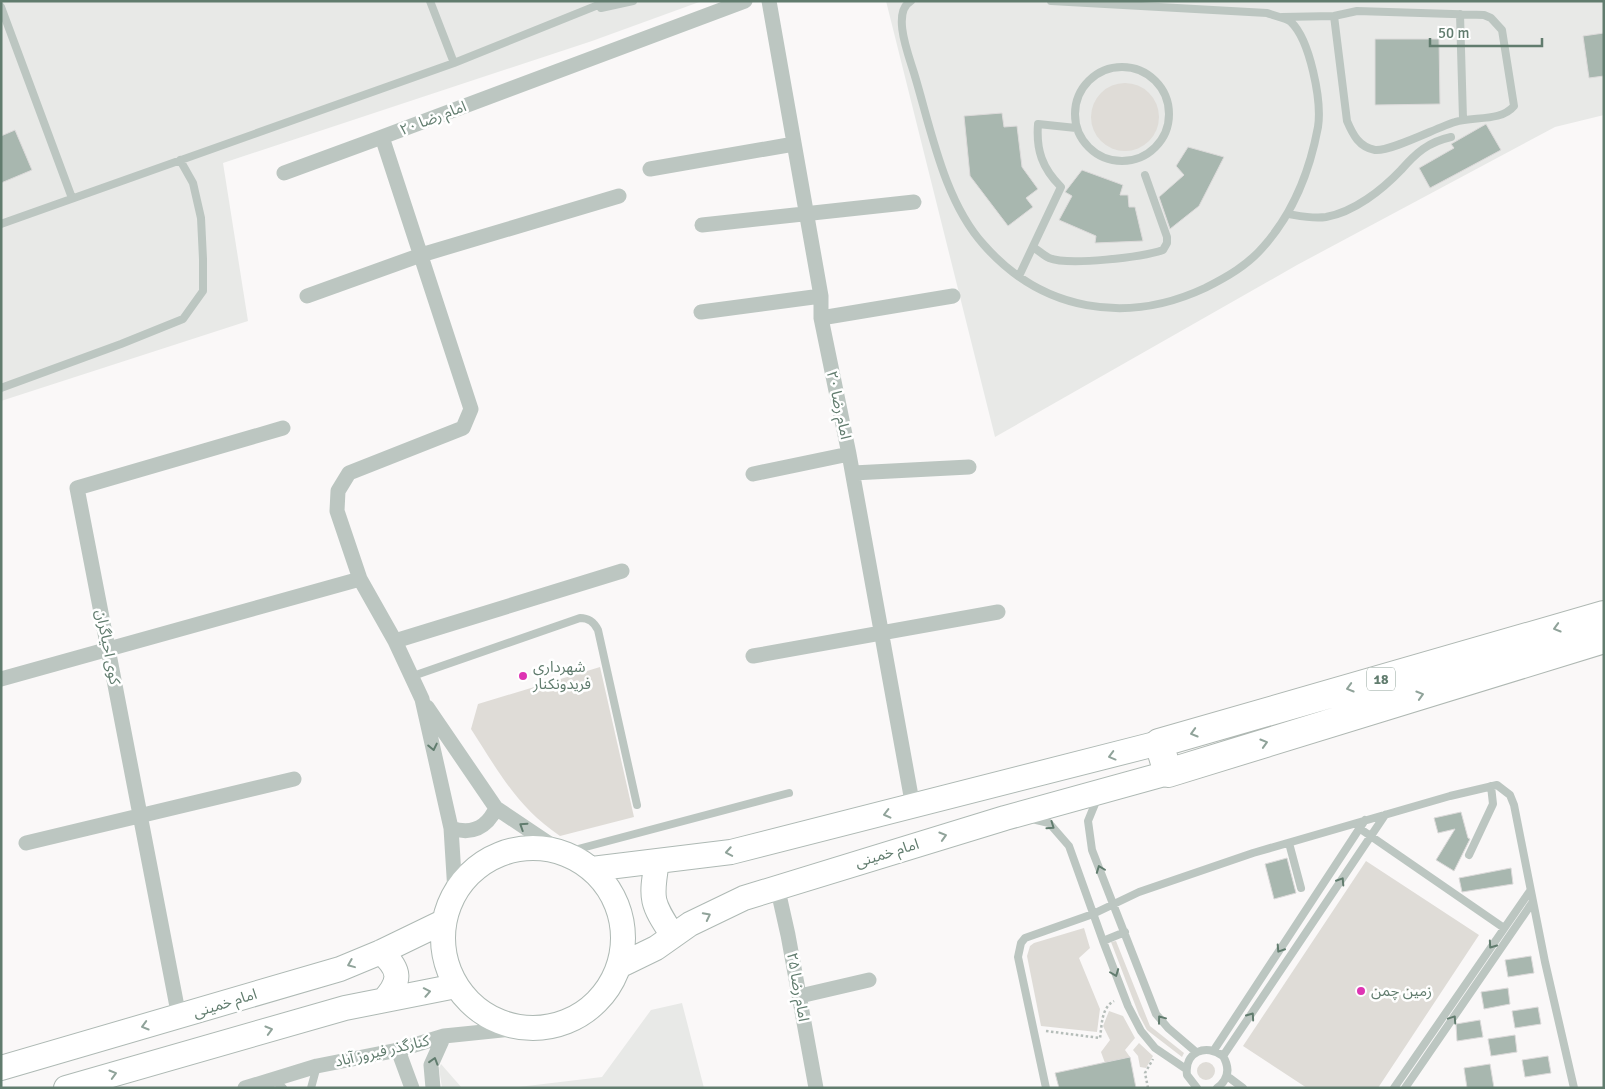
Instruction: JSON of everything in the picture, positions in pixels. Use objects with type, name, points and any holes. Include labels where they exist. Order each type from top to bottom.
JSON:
[{"type":"highway","name":"18","points":[[1159,743],[1604,615]]},
{"type":"highway","name":"18","points":[[1168,773],[1600,641]]},
{"type":"highway","points":[[1159,743],[1168,773]]},
{"type":"main road","points":[[592,869],[731,852],[1159,743]]},
{"type":"main road","name":"امام خمینی","points":[[619,966],[656,948],[690,924],[744,898],[777,886],[1112,787],[1168,773]]},
{"type":"main road","points":[[533,848],[563,852],[592,869],[606,884],[617,903],[623,924],[624,945],[619,966],[605,994],[582,1014],[553,1026],[522,1028],[496,1021],[473,1006],[456,986],[446,966],[442,944],[443,922],[455,892],[475,868],[502,853],[533,848]]},
{"type":"main road","points":[[657,862],[653,884],[654,906],[673,936]]},
{"type":"main road","name":"امام خمینی","points":[[1,1068],[340,969],[381,952],[443,922]]},
{"type":"main road","points":[[381,952],[393,965],[398,978],[394,989],[384,1000]]},
{"type":"main road","points":[[66,1088],[345,1008],[456,986]]},
{"type":"street","name":"امام رضا ۲۰","points":[[360,579],[337,511],[338,491],[342,482],[349,473],[464,428],[469,416],[470,402],[382,137],[745,1]]},
{"type":"street","name":"امام رضا ۲۰","points":[[769,1],[821,296],[821,318],[849,454],[913,807]]},
{"type":"street","points":[[284,173],[382,137]]},
{"type":"street","points":[[650,169],[794,144]]},
{"type":"street","points":[[307,296],[421,255],[619,196]]},
{"type":"street","points":[[702,225],[914,202]]},
{"type":"street","points":[[701,312],[821,296]]},
{"type":"street","points":[[821,318],[953,296]]},
{"type":"street","name":"کوی احیاگران","points":[[180,1017],[77,488],[283,428]]},
{"type":"street","points":[[754,474],[849,454]]},
{"type":"street","points":[[852,473],[969,467]]},
{"type":"street","points":[[395,641],[622,571]]},
{"type":"street","points":[[1,678],[109,650],[360,579],[395,641],[413,676],[422,699],[451,828],[455,892]]},
{"type":"street","points":[[753,656],[998,612]]},
{"type":"street","points":[[422,699],[496,808],[563,852]]},
{"type":"street","points":[[26,843],[294,779]]},
{"type":"street","points":[[451,828],[460,831],[478,829],[486,824],[496,808]]},
{"type":"street","name":"امام رضا ۲۵","points":[[777,886],[800,996],[816,1088]]},
{"type":"street","points":[[800,996],[869,980]]},
{"type":"street","name":"کنارگذر فیروز آباد","points":[[244,1088],[278,1083],[317,1066],[398,1050],[444,1036],[522,1028]]},
{"type":"street","points":[[433,1088],[431,1065],[444,1036]]},
{"type":"street","points":[[398,1050],[412,1088]]},
{"type":"lane","points":[[430,1],[454,63]]},
{"type":"lane","points":[[1,224],[454,63],[608,1]]},
{"type":"lane","points":[[582,12],[633,1]]},
{"type":"lane","points":[[911,1],[906,4],[902,13],[904,41],[951,193],[970,229],[1009,270],[1058,298],[1087,306],[1121,309],[1153,306],[1187,296],[1219,282],[1244,266],[1264,246],[1288,214],[1314,146],[1320,116],[1314,79],[1300,33],[1289,20],[1267,13],[1051,1]]},
{"type":"lane","points":[[1,7],[72,198]]},
{"type":"lane","points":[[1278,17],[1334,16],[1357,11],[1484,15],[1491,18],[1502,30],[1514,106],[1504,114],[1463,119],[1395,146],[1377,151],[1364,147],[1354,137],[1347,121],[1334,16]]},
{"type":"lane","points":[[1460,14],[1463,119]]},
{"type":"lane","points":[[1117,67],[1134,68],[1148,74],[1159,84],[1167,96],[1169,118],[1163,140],[1153,151],[1140,159],[1126,162],[1111,161],[1096,154],[1084,142],[1076,128],[1074,111],[1078,95],[1088,81],[1101,72],[1117,67]]},
{"type":"lane","points":[[1019,276],[1061,187],[1050,176],[1041,160],[1037,138],[1038,124],[1076,128]]},
{"type":"lane","points":[[1288,214],[1311,218],[1326,217],[1349,210],[1379,190],[1400,171],[1414,154],[1435,141],[1451,137]]},
{"type":"lane","points":[[1,388],[183,319],[203,291],[204,259],[201,218],[193,183],[180,160]]},
{"type":"lane","points":[[1033,247],[1050,258],[1073,261],[1126,257],[1163,250],[1167,243],[1167,237],[1146,175]]},
{"type":"lane","points":[[413,676],[580,618],[587,618],[594,623],[598,630],[637,805]]},
{"type":"lane","points":[[1046,1088],[1018,957],[1020,943],[1032,934],[1093,914],[1139,892],[1289,843],[1364,820],[1497,785],[1510,795],[1514,804],[1532,903],[1574,1088]]},
{"type":"lane","points":[[1469,855],[1493,804],[1491,786]]},
{"type":"lane","points":[[1112,787],[1095,800],[1088,821],[1092,850],[1156,1014],[1168,1028],[1196,1052]]},
{"type":"lane","points":[[563,852],[789,793]]},
{"type":"lane","points":[[1223,1056],[1384,815]]},
{"type":"lane","points":[[1005,818],[1050,823],[1059,832],[1069,846],[1124,996],[1141,1031],[1158,1050],[1186,1069]]},
{"type":"lane","points":[[1214,1050],[1364,820]]},
{"type":"lane","points":[[1359,828],[1504,928]]},
{"type":"lane","points":[[1289,843],[1301,888]]},
{"type":"lane","points":[[1394,1088],[1530,891]]},
{"type":"lane","points":[[1406,1088],[1532,903]]},
{"type":"lane","points":[[1293,929],[1305,935]]},
{"type":"lane","points":[[1103,941],[1125,932]]},
{"type":"lane","points":[[1256,985],[1267,992]]},
{"type":"lane","points":[[1431,1034],[1439,1039]]},
{"type":"lane","points":[[1197,1088],[1189,1080],[1186,1069],[1188,1062],[1196,1052],[1203,1049],[1214,1050],[1223,1056],[1228,1069],[1227,1076],[1217,1088]]},
{"type":"lane","points":[[311,1088],[317,1066]]},
{"type":"lane","points":[[1227,1076],[1243,1088]]},
{"type":"path","points":[[1034,1029],[1100,1038],[1103,1014],[1108,1004],[1124,996]]},
{"type":"path","points":[[1148,1088],[1145,1073],[1158,1050]]},
{"type":"shaded area","points":[[1,1],[702,1],[592,41],[223,163],[248,321],[1,401]]},
{"type":"shaded area","points":[[886,1],[1604,1],[1604,115],[1555,127],[1297,265],[995,437]]},
{"type":"shaded area","points":[[1125,83],[1138,86],[1149,93],[1156,104],[1159,117],[1156,130],[1149,141],[1138,148],[1125,151],[1112,148],[1101,141],[1094,130],[1091,117],[1094,104],[1101,93],[1112,86]]},
{"type":"shaded area","points":[[600,667],[634,817],[560,836],[531,813],[520,800],[500,774],[471,729],[478,704]]},
{"type":"shaded area","name":"زمین چمن","points":[[1366,861],[1479,935],[1378,1088],[1307,1088],[1243,1046]]},
{"type":"shaded area","points":[[1084,928],[1090,948],[1079,958],[1100,1009],[1097,1032],[1041,1026],[1027,956],[1030,946],[1034,943]]},
{"type":"shaded area","points":[[1116,941],[1150,1026],[1184,1053],[1182,1057],[1147,1030],[1139,1015],[1111,942]]},
{"type":"shaded area","points":[[682,1003],[704,1088],[510,1088],[602,1077],[651,1010]]},
{"type":"shaded area","points":[[1109,1011],[1123,1016],[1135,1038],[1125,1050],[1130,1057],[1105,1063],[1101,1052],[1110,1040],[1103,1026]]},
{"type":"shaded area","points":[[1139,1043],[1153,1056],[1146,1068],[1140,1067],[1138,1056],[1133,1050]]},
{"type":"shaded area","points":[[1206,1062],[1212,1065],[1215,1071],[1212,1077],[1206,1080],[1200,1077],[1197,1071],[1200,1065]]},
{"type":"shaded area","points":[[441,1064],[462,1088],[442,1088],[439,1068]]},
{"type":"building","points":[[1604,33],[1604,76],[1589,78],[1583,36]]},
{"type":"building","points":[[1375,39],[1439,39],[1440,104],[1375,105]]},
{"type":"building","points":[[1002,113],[1004,127],[1017,126],[1022,167],[1038,189],[1026,198],[1033,207],[1008,226],[970,176],[964,116]]},
{"type":"building","points":[[1486,124],[1501,150],[1430,188],[1419,168],[1454,148],[1451,144]]},
{"type":"building","points":[[15,130],[32,170],[1,183],[1,136]]},
{"type":"building","points":[[1188,147],[1224,157],[1199,206],[1170,229],[1159,197],[1184,175],[1176,166]]},
{"type":"building","points":[[1082,170],[1123,185],[1120,195],[1128,195],[1129,207],[1135,207],[1143,241],[1095,243],[1096,236],[1059,220],[1072,196],[1065,192]]},
{"type":"building","points":[[1461,812],[1468,838],[1470,839],[1454,871],[1436,860],[1455,829],[1438,833],[1434,818]]},
{"type":"building","points":[[1287,858],[1296,893],[1274,899],[1265,864]]},
{"type":"building","points":[[1511,868],[1513,884],[1462,892],[1459,878]]},
{"type":"building","points":[[1531,956],[1534,973],[1508,977],[1505,960]]},
{"type":"building","points":[[1508,988],[1510,1004],[1484,1009],[1481,992]]},
{"type":"building","points":[[1538,1007],[1541,1024],[1515,1028],[1512,1011]]},
{"type":"building","points":[[1480,1020],[1483,1037],[1457,1041],[1456,1024]]},
{"type":"building","points":[[1515,1035],[1517,1052],[1491,1056],[1488,1039]]},
{"type":"building","points":[[1548,1056],[1551,1073],[1525,1077],[1522,1060]]},
{"type":"building","points":[[1130,1057],[1136,1088],[1059,1088],[1055,1073]]},
{"type":"building","points":[[1490,1064],[1494,1088],[1467,1088],[1464,1068]]},
{"type":"place","name":"شهرداری فریدونکنار","points":[[523,676]]},
{"type":"place","name":"زمین چمن","points":[[1361,991]]}]
